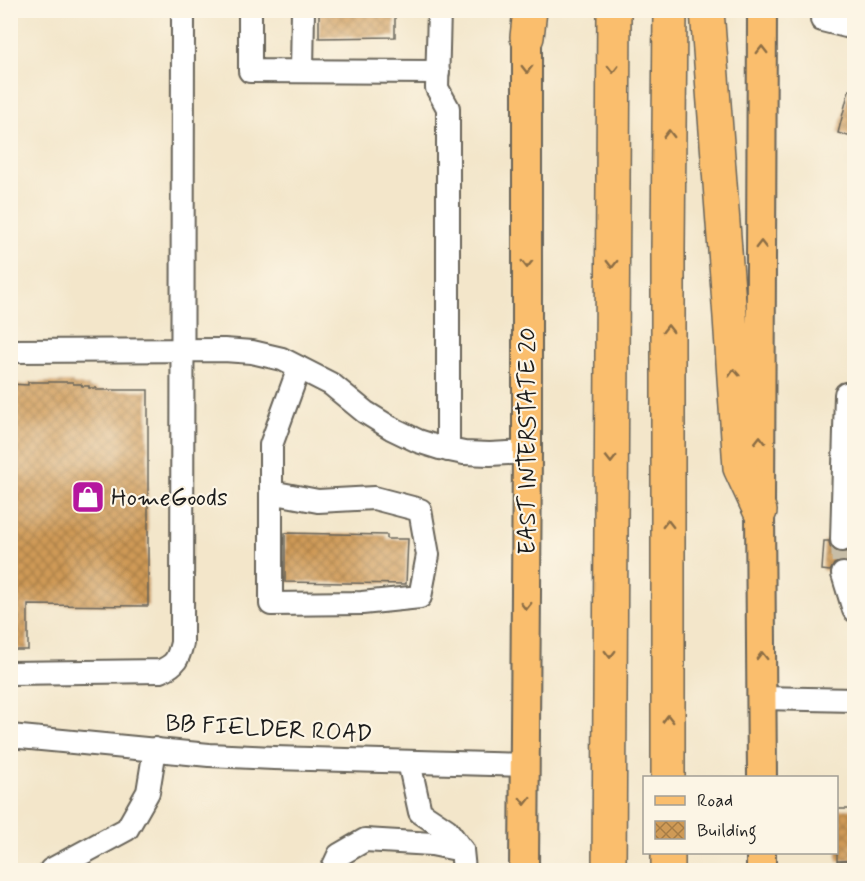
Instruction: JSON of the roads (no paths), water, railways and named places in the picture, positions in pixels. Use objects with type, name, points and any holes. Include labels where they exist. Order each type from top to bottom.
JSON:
[{"type":"highway","points":[[609,870],[614,10]]},
{"type":"highway","points":[[668,776],[670,10]]},
{"type":"highway","points":[[707,10],[740,468],[760,511]]},
{"type":"highway","points":[[668,854],[668,870]]},
{"type":"main road","points":[[762,10],[760,511],[762,776]]},
{"type":"main road","name":"EAST INTERSTATE 20","points":[[524,870],[528,19]]},
{"type":"main road","points":[[761,854],[761,870]]},
{"type":"street","points":[[10,673],[160,671],[170,667],[178,659],[182,643],[183,10]]},
{"type":"street","points":[[250,10],[250,70],[438,72]]},
{"type":"street","points":[[302,71],[303,10]]},
{"type":"street","points":[[438,10],[438,88],[448,108],[448,450]]},
{"type":"street","points":[[823,10],[822,20],[855,28]]},
{"type":"street","points":[[10,351],[224,350],[252,352],[282,359],[331,384],[365,412],[418,441],[464,453],[527,452]]},
{"type":"street","points":[[271,492],[318,501],[374,498],[420,510],[428,555],[420,597],[362,603],[271,604],[271,492],[271,445],[299,368]]},
{"type":"street","points":[[842,540],[849,474],[846,394],[855,393]]},
{"type":"street","points":[[843,574],[855,610]]},
{"type":"street","points":[[762,698],[855,700]]},
{"type":"street","name":"BB FIELDER ROAD","points":[[10,736],[274,758],[526,765]]},
{"type":"street","points":[[51,870],[127,829],[148,792],[155,749]]},
{"type":"street","points":[[410,762],[420,812],[447,830],[463,860]]},
{"type":"street","points":[[332,870],[339,855],[365,840],[432,844],[463,860]]},
{"type":"tunnel","points":[[842,540],[843,574]]},
{"type":"place","name":"HomeGoods","points":[[88,497]]}]
